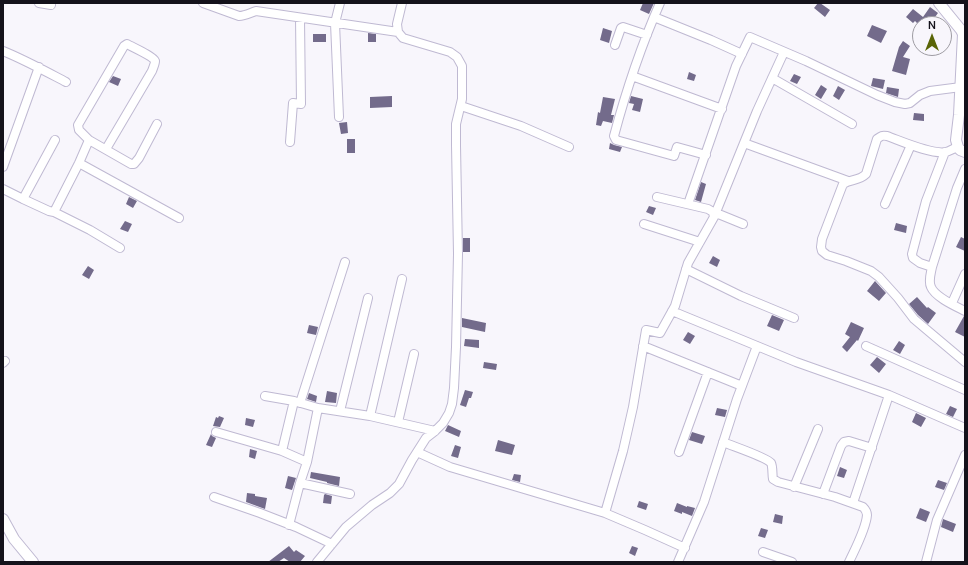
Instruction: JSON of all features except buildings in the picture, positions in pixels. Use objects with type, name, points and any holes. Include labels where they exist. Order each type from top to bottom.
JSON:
[{"type":"street","points":[[39,3],[51,5]]},
{"type":"street","points":[[203,3],[239,16],[244,16],[250,12],[256,11],[398,32]]},
{"type":"street","points":[[340,3],[335,23],[340,117]]},
{"type":"street","points":[[317,562],[346,527],[390,493],[399,484],[426,438],[443,423],[452,404],[456,347],[458,254],[456,124],[462,99],[462,66],[458,57],[450,52],[403,38],[398,32],[397,24],[402,3]]},
{"type":"street","points":[[660,3],[632,76],[622,105],[614,136],[616,140],[674,156],[677,147],[706,155]]},
{"type":"street","points":[[939,3],[964,32],[956,140],[961,149],[945,152],[920,148],[887,136],[880,136],[877,140],[866,174],[862,178],[848,181],[843,184],[820,247],[827,255],[846,261],[879,277],[914,319],[965,362]]},
{"type":"street","points":[[654,17],[742,54]]},
{"type":"street","points":[[290,142],[293,104],[301,104],[300,18]]},
{"type":"street","points":[[616,45],[621,28],[623,27],[647,35]]},
{"type":"street","points":[[688,204],[736,66],[750,37],[895,102],[905,104],[910,103],[920,95],[930,91],[961,87]]},
{"type":"street","points":[[106,149],[152,71],[155,63],[154,59],[150,56],[127,44],[124,46],[78,125],[79,130],[89,140],[131,164],[134,164],[139,158],[157,124]]},
{"type":"street","points":[[3,51],[39,67],[66,82]]},
{"type":"street","points":[[605,513],[623,452],[633,407],[646,330],[660,333],[675,306],[688,263],[715,215],[757,111],[784,52]]},
{"type":"street","points":[[3,167],[39,67]]},
{"type":"street","points":[[632,76],[722,109]]},
{"type":"street","points":[[772,78],[852,124]]},
{"type":"street","points":[[460,106],[521,126],[569,147]]},
{"type":"street","points":[[23,200],[55,140]]},
{"type":"street","points":[[54,212],[89,140]]},
{"type":"street","points":[[744,143],[848,181]]},
{"type":"street","points":[[885,204],[911,145]]},
{"type":"street","points":[[932,267],[920,263],[913,258],[912,254],[926,201],[945,152]]},
{"type":"street","points":[[79,163],[178,218]]},
{"type":"street","points":[[965,169],[957,188],[932,267],[930,278],[930,286],[936,294],[965,311]]},
{"type":"street","points":[[3,189],[23,200],[54,212],[90,230],[120,248]]},
{"type":"street","points":[[657,197],[708,209],[715,215],[743,224]]},
{"type":"street","points":[[644,224],[700,242]]},
{"type":"street","points":[[282,451],[297,402],[345,262]]},
{"type":"street","points":[[686,269],[741,296],[794,318]]},
{"type":"street","points":[[952,303],[965,274]]},
{"type":"street","points":[[370,416],[402,279]]},
{"type":"street","points":[[340,411],[368,298]]},
{"type":"street","points":[[672,311],[802,365],[889,395],[965,428]]},
{"type":"street","points":[[643,346],[742,386]]},
{"type":"street","points":[[678,562],[704,502],[742,386],[757,346]]},
{"type":"street","points":[[866,346],[965,390]]},
{"type":"street","points":[[398,422],[414,354]]},
{"type":"street","points":[[679,452],[708,372]]},
{"type":"street","points":[[853,503],[889,395]]},
{"type":"street","points":[[265,396],[297,402],[318,408],[370,416],[435,431]]},
{"type":"street","points":[[289,525],[307,462],[318,408]]},
{"type":"street","points":[[794,487],[818,429]]},
{"type":"street","points":[[216,432],[282,451],[307,462]]},
{"type":"street","points":[[823,494],[841,446],[844,442],[849,441],[872,448]]},
{"type":"street","points":[[723,442],[755,454],[768,461],[771,464],[773,479],[778,482],[863,506],[867,515],[863,530],[849,562]]},
{"type":"street","points":[[417,452],[450,467],[605,513],[685,548]]},
{"type":"street","points":[[926,562],[937,520],[965,455]]},
{"type":"street","points":[[300,483],[350,494]]},
{"type":"street","points":[[214,497],[260,513],[332,544]]},
{"type":"street","points":[[3,519],[14,539],[33,562]]},
{"type":"street","points":[[763,552],[792,562]]}]
